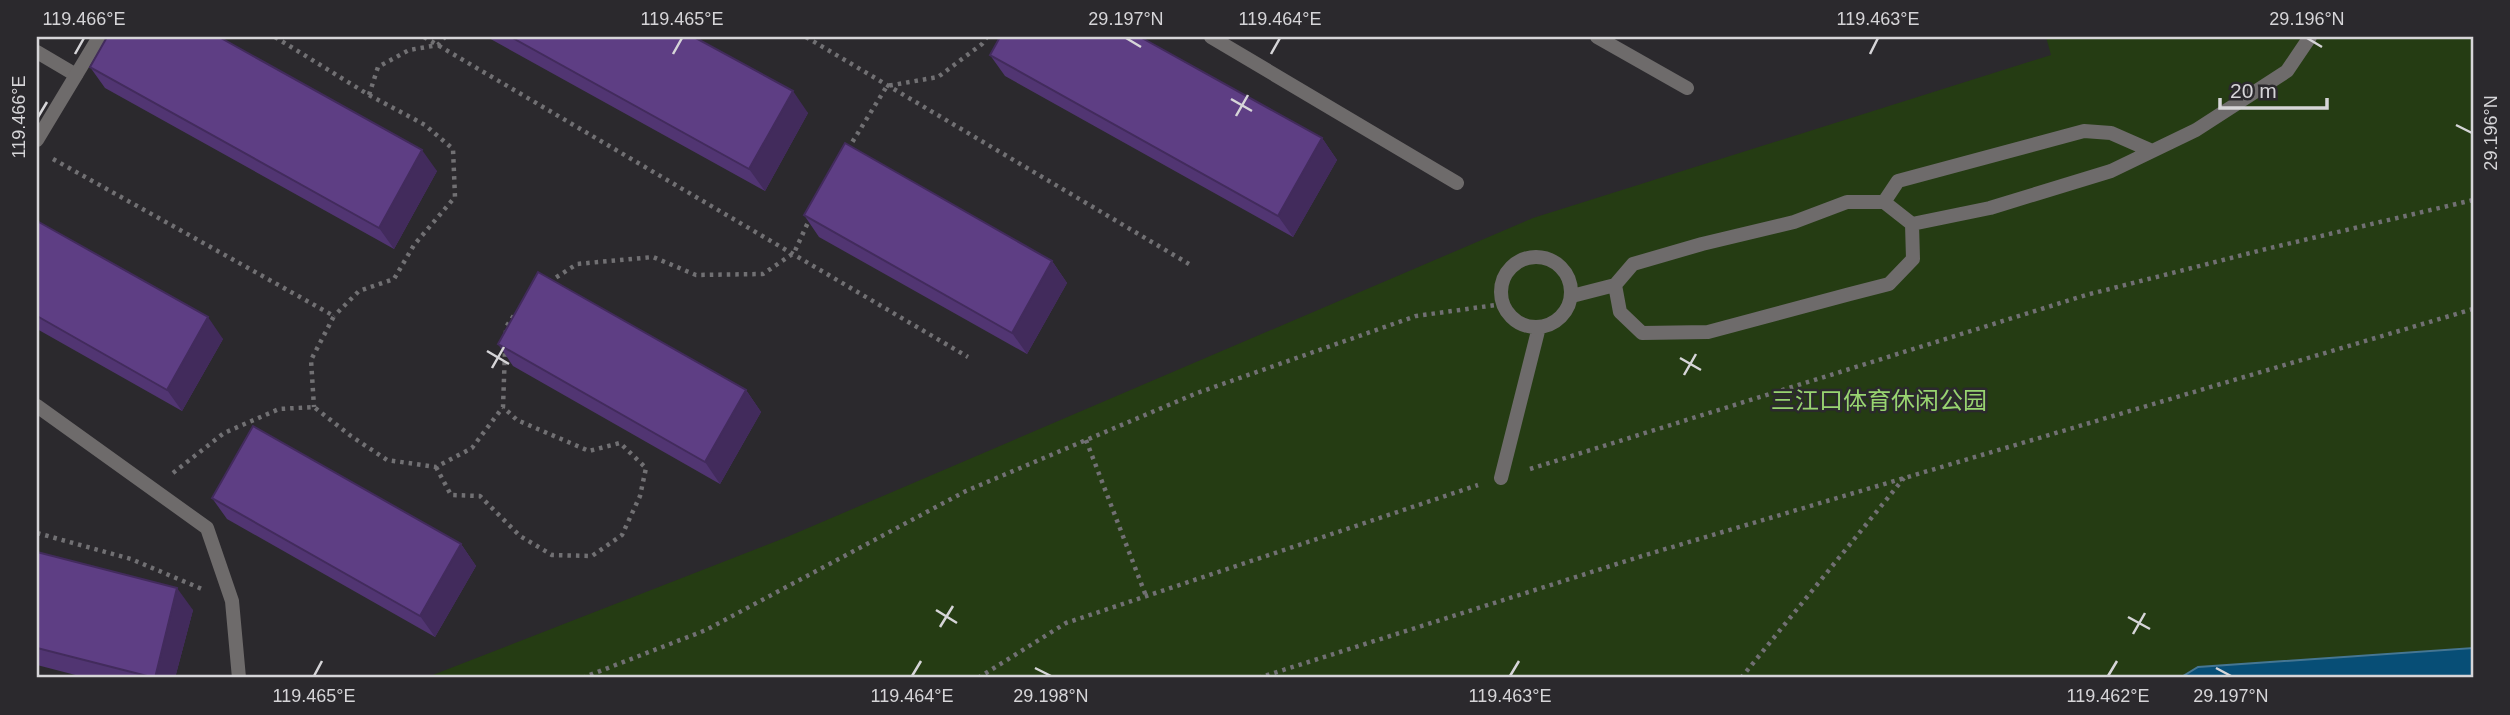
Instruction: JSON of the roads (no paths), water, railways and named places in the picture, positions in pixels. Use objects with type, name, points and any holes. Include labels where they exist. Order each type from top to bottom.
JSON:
[{"type":"street","points":[[37,140],[99,37]]},
{"type":"street","points":[[1211,37],[1457,183]]},
{"type":"street","points":[[1597,37],[1686,88]]},
{"type":"street","points":[[1572,296],[1615,285],[1633,264],[1794,222],[1847,202],[1884,202],[1912,224],[1990,208],[2111,171],[2196,130],[2287,71],[2310,37]]},
{"type":"street","points":[[37,52],[76,75]]},
{"type":"street","points":[[1884,202],[1898,181],[2084,131],[2111,133],[2152,151]]},
{"type":"street","points":[[1615,285],[1620,312],[1642,332],[1709,332],[1889,284],[1913,259],[1912,224]]},
{"type":"street","points":[[1537,256],[1558,264],[1566,273],[1572,296],[1561,317],[1551,324],[1539,327],[1517,322],[1503,304],[1502,282],[1507,272],[1525,258],[1537,256]]},
{"type":"street","points":[[1501,478],[1539,327]]},
{"type":"street","points":[[37,406],[207,528],[232,601],[239,678]]},
{"type":"water","points":[[2473,648],[2473,678],[2180,678],[2198,667]]},
{"type":"park label","name":"三江口体育休闲公园","points":[[1879,401]]}]
